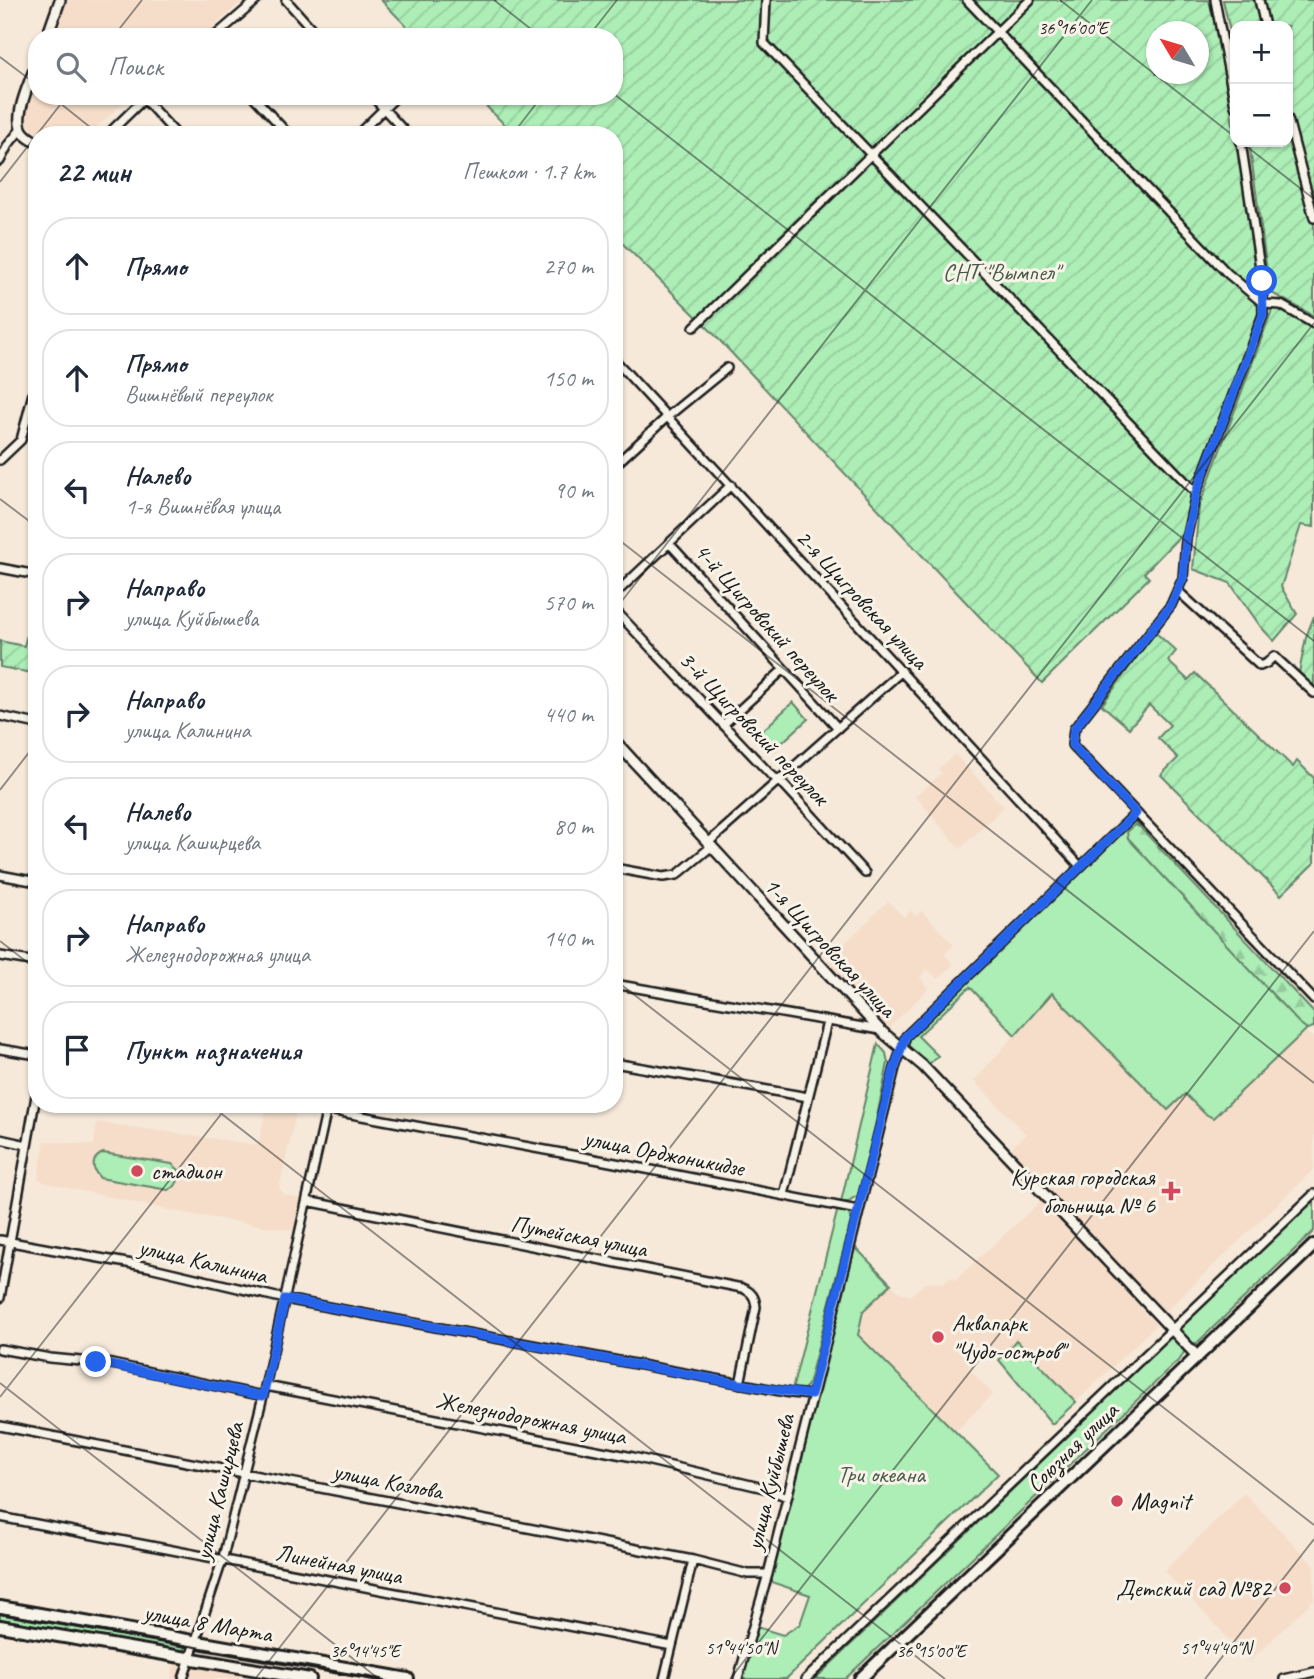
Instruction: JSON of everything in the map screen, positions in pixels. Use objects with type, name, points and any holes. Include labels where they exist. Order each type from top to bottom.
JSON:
[{"type":"main road","name":"Союзная улица","points":[[860,1679],[1314,1245]]},
{"type":"main road","name":"улица 8 Марта","points":[[0,1607],[408,1679]]},
{"type":"main road","name":"улица 8 Марта","points":[[0,1626],[310,1679]]},
{"type":"street","points":[[50,28],[60,0]]},
{"type":"street","points":[[225,28],[257,0]]},
{"type":"street","points":[[286,0],[311,28]]},
{"type":"street","points":[[766,0],[764,43],[1196,493]]},
{"type":"street","points":[[967,0],[1227,273],[1264,304],[1281,305],[1314,324]]},
{"type":"street","points":[[694,327],[1030,0]]},
{"type":"street","points":[[1215,0],[1231,84]]},
{"type":"street","points":[[1259,0],[1264,21]]},
{"type":"street","points":[[0,162],[8,145],[21,129],[20,112],[28,89]]},
{"type":"street","points":[[116,126],[139,105]]},
{"type":"street","points":[[152,105],[169,126]]},
{"type":"street","points":[[261,105],[281,126]]},
{"type":"street","points":[[380,105],[400,126]]},
{"type":"street","points":[[366,126],[388,105]]},
{"type":"street","points":[[21,129],[28,135]]},
{"type":"street","points":[[1293,138],[1314,218]]},
{"type":"street","points":[[1242,147],[1264,304],[1263,315],[1196,493],[1186,539],[1183,578],[1178,591],[1171,605],[1074,729],[1072,745],[1314,1000]]},
{"type":"street","points":[[623,458],[727,368]]},
{"type":"street","name":"2-я Щигровская улица","points":[[623,369],[1080,866]]},
{"type":"street","points":[[0,460],[21,440],[28,413]]},
{"type":"street","points":[[623,586],[731,485]]},
{"type":"street","name":"4-й Щигровский переулок","points":[[669,543],[838,728]]},
{"type":"street","points":[[0,568],[28,573]]},
{"type":"street","points":[[1178,591],[1260,666],[1274,656],[1314,693]]},
{"type":"street","name":"3-й Щигровский переулок","points":[[623,619],[865,873]]},
{"type":"street","points":[[723,725],[784,669]]},
{"type":"street","points":[[623,870],[663,877],[677,875],[777,780],[902,671]]},
{"type":"street","points":[[0,716],[28,722]]},
{"type":"street","name":"1-я Щигровская улица","points":[[623,750],[880,1030],[923,1066],[1197,1356]]},
{"type":"street","name":"улица Куйбышева","points":[[738,1679],[768,1574],[900,1048],[909,1032],[1136,813]]},
{"type":"street","points":[[0,875],[28,880]]},
{"type":"street","points":[[0,956],[28,961]]},
{"type":"street","points":[[623,986],[880,1030]]},
{"type":"street","points":[[784,1195],[827,1022]]},
{"type":"street","points":[[0,1049],[28,1054]]},
{"type":"street","points":[[623,1065],[808,1097]]},
{"type":"street","points":[[0,1298],[33,1113]]},
{"type":"street","name":"улица Каширцева","points":[[184,1679],[222,1561],[266,1386],[327,1113]]},
{"type":"street","name":"улица Орджоникидзе","points":[[359,1113],[858,1210]]},
{"type":"street","points":[[0,1139],[27,1145]]},
{"type":"street","points":[[806,1679],[1314,1194]]},
{"type":"street","name":"Путейская улица","points":[[307,1201],[747,1290],[755,1298],[756,1307],[740,1384]]},
{"type":"street","name":"улица Калинина","points":[[0,1240],[149,1267],[285,1299],[811,1395]]},
{"type":"street","points":[[0,1349],[50,1358],[112,1364],[263,1396]]},
{"type":"street","name":"Железнодорожная улица","points":[[266,1386],[632,1457],[768,1489],[787,1497]]},
{"type":"street","name":"улица Козлова","points":[[0,1426],[693,1560],[748,1574],[768,1574]]},
{"type":"street","name":"Линейная улица","points":[[0,1517],[672,1646]]},
{"type":"street","points":[[664,1679],[693,1560]]},
{"type":"street","points":[[1284,1679],[1314,1672]]},
{"type":"shaded area","points":[[66,0],[243,0],[212,28],[55,28]]},
{"type":"shaded area","points":[[28,97],[28,105],[121,105],[98,126],[30,126],[20,117]]},
{"type":"shaded area","points":[[955,754],[1004,807],[960,849],[915,796],[942,773],[938,769]]},
{"type":"shaded area","points":[[888,901],[904,917],[911,911],[916,916],[922,911],[954,945],[944,954],[954,964],[938,979],[927,969],[920,977],[928,989],[889,1028],[826,962]]},
{"type":"shaded area","name":"Курская городская больница № 6","points":[[1052,993],[1167,1110],[1185,1093],[1204,1113],[1213,1118],[1304,1031],[1314,1038],[1314,1169],[1165,1312],[1011,1148],[1026,1134],[974,1081]]},
{"type":"shaded area","points":[[265,1113],[296,1113],[279,1188],[284,1194],[303,1200],[296,1231],[183,1213],[38,1179],[45,1141],[94,1145],[97,1122],[258,1145]]},
{"type":"shaded area","points":[[1043,1199],[1156,1325],[1076,1402],[1017,1341],[999,1360],[988,1348],[968,1368],[993,1394],[955,1432],[857,1335],[863,1311],[891,1284],[898,1291],[910,1296],[925,1283],[945,1282],[951,1277],[955,1280]]},
{"type":"shaded area","points":[[1244,1493],[1314,1565],[1314,1599],[1250,1661],[1164,1571]]},
{"type":"shaded area","points":[[177,1652],[243,1663],[239,1679],[171,1679]]},
{"type":"green space","name":"СНТ \"Вымпел\"","points":[[381,0],[1209,0],[1226,71],[1230,103],[1230,147],[1238,147],[1259,281],[1260,307],[1194,489],[1183,533],[1144,573],[1149,578],[1042,683],[709,329],[623,244],[623,126],[506,126],[485,105],[623,105],[623,28],[408,28]]},
{"type":"green space","points":[[1223,0],[1314,0],[1314,316],[1270,292],[1250,147],[1293,147],[1293,21],[1230,21],[1230,31]]},
{"type":"green space","points":[[1277,307],[1314,327],[1314,527],[1301,525],[1281,587],[1297,614],[1274,641],[1230,583],[1193,569],[1199,507],[1272,310]]},
{"type":"green space","points":[[1314,616],[1314,688],[1299,673],[1306,637]]},
{"type":"green space","points":[[28,630],[28,672],[0,667],[0,641],[24,646]]},
{"type":"green space","points":[[1155,632],[1176,651],[1168,661],[1188,680],[1195,673],[1293,767],[1297,761],[1314,778],[1314,863],[1281,895],[1161,775],[1178,758],[1158,738],[1170,725],[1149,705],[1129,728],[1102,705]]},
{"type":"green space","points":[[793,702],[808,719],[775,749],[760,733]]},
{"type":"green space","points":[[1133,819],[1140,827],[1135,825],[1128,838],[1307,1029],[1213,1118],[1185,1094],[1168,1110],[1052,993],[1015,1035],[970,987],[918,1036],[938,1056],[928,1065],[909,1048],[909,1036]]},
{"type":"green space","points":[[1135,825],[1140,827],[1314,1013],[1314,1027],[1307,1029],[1298,1022],[1128,838],[1127,832]]},
{"type":"green space","points":[[878,1044],[886,1053],[888,1063],[875,1126],[858,1195],[847,1202],[841,1202]]},
{"type":"green space","name":"стадион","points":[[103,1153],[172,1164],[179,1170],[180,1177],[175,1186],[168,1190],[100,1178],[94,1164],[96,1158]]},
{"type":"green space","points":[[1314,1199],[1314,1231],[1197,1343],[1190,1343],[1179,1328]]},
{"type":"green space","points":[[838,1208],[848,1212],[851,1220],[808,1385],[802,1391],[792,1390]]},
{"type":"green space","name":"Три океана","points":[[855,1247],[891,1284],[863,1311],[858,1335],[998,1474],[786,1679],[742,1679],[757,1627],[783,1635],[800,1624],[810,1595],[774,1583],[770,1578]]},
{"type":"green space","points":[[1170,1338],[1185,1350],[1181,1358],[845,1679],[815,1679]]},
{"type":"green space","points":[[1016,1340],[1076,1402],[1052,1424],[999,1360]]},
{"type":"green space","points":[[0,1612],[186,1645],[184,1652],[0,1619]]},
{"type":"tram line","points":[[0,1613],[381,1679]]},
{"type":"place","name":"стадион","points":[[137,1171]]},
{"type":"place","name":"Курская городская больница № 6","points":[[1171,1191]]},
{"type":"place","name":"Аквапарк \"Чудо-остров\"","points":[[938,1337]]},
{"type":"place","name":"Magnit","points":[[1117,1501]]},
{"type":"place","name":"Детский сад №82","points":[[1285,1588]]},
{"type":"route","points":[[96,1362],[263,1396],[285,1299],[811,1395],[893,1073],[905,1037],[1136,813],[1072,745],[1072,734],[1171,605],[1178,591],[1183,578],[1186,539],[1196,493],[1263,315],[1262,281]]}]
